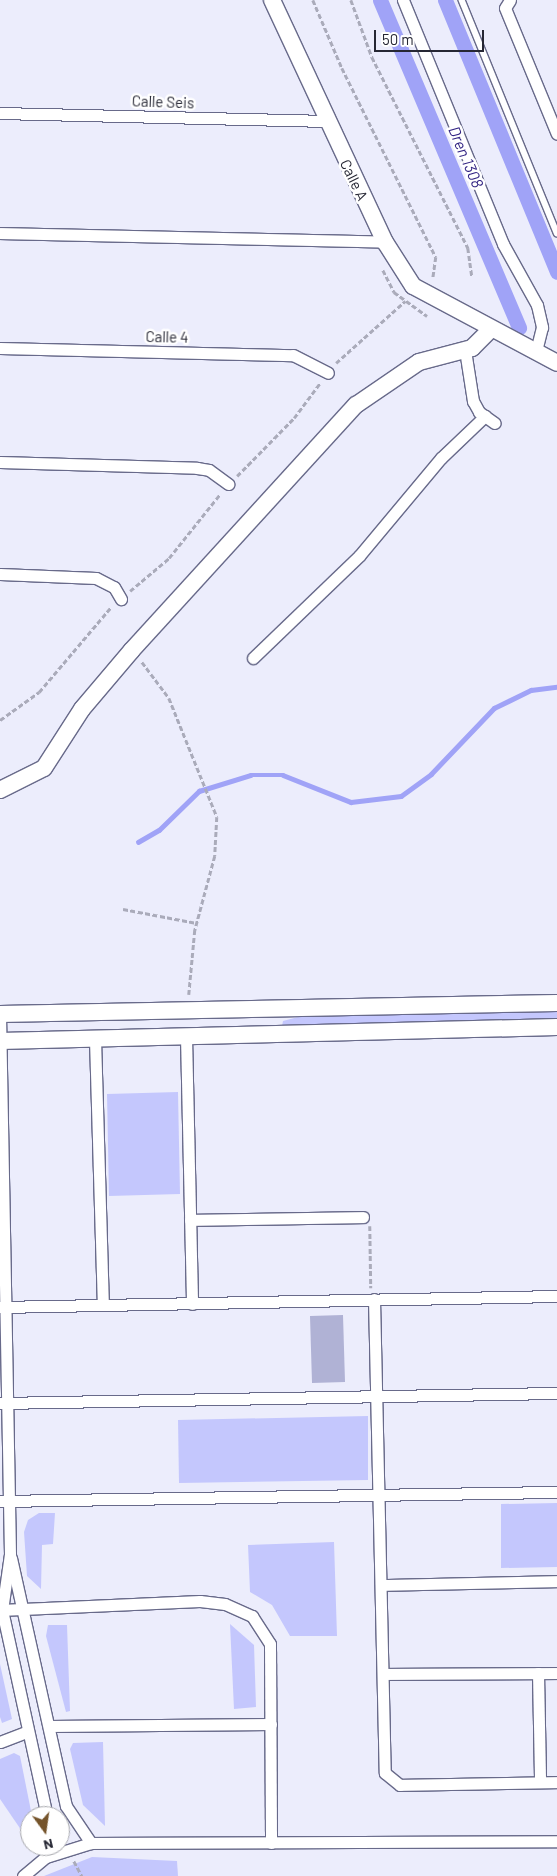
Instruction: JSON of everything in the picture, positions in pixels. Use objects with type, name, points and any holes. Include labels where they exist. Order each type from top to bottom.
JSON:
[{"type":"street","name":"Calle A","points":[[272,0],[326,121],[384,242],[416,290],[557,363]]},
{"type":"street","points":[[403,0],[503,244],[537,305],[542,327],[536,351]]},
{"type":"street","points":[[510,0],[505,8],[557,134]]},
{"type":"street","name":"Calle Seis","points":[[0,113],[326,121]]},
{"type":"street","points":[[0,233],[384,242]]},
{"type":"street","points":[[0,790],[44,768],[82,710],[132,650],[356,405],[419,362],[465,350],[484,340],[485,327]]},
{"type":"street","name":"Calle 4","points":[[0,348],[293,355],[328,373]]},
{"type":"street","points":[[465,350],[473,401],[485,416],[495,423]]},
{"type":"street","points":[[253,658],[358,556],[441,458],[485,416]]},
{"type":"street","points":[[0,462],[197,468],[209,470],[228,484]]},
{"type":"street","points":[[0,574],[96,578],[114,587],[121,599]]},
{"type":"street","points":[[91,1843],[70,1816],[24,1608],[10,1554],[4,1501],[3,1174],[0,1014],[557,1002]]},
{"type":"street","points":[[0,1041],[557,1027]]},
{"type":"street","points":[[186,1036],[192,1304]]},
{"type":"street","points":[[95,1039],[103,1305]]},
{"type":"street","points":[[190,1220],[366,1217]]},
{"type":"street","points":[[4,1307],[557,1296]]},
{"type":"street","points":[[373,1299],[384,1764],[390,1781],[400,1785],[557,1782]]},
{"type":"street","points":[[4,1403],[557,1393]]},
{"type":"street","points":[[4,1501],[557,1492]]},
{"type":"street","points":[[10,1554],[1,1610],[45,1806]]},
{"type":"street","points":[[381,1585],[557,1581]]},
{"type":"street","points":[[1,1610],[200,1601],[239,1608],[264,1629],[270,1644],[271,1843]]},
{"type":"street","points":[[538,1673],[540,1782]]},
{"type":"street","points":[[383,1674],[557,1673]]},
{"type":"street","points":[[49,1726],[270,1724]]},
{"type":"street","points":[[0,1742],[28,1731]]},
{"type":"street","points":[[70,1847],[91,1843],[557,1841]]},
{"type":"street","points":[[23,1876],[42,1856]]},
{"type":"lane","points":[[462,0],[557,233]]},
{"type":"path","points":[[313,0],[342,68],[436,257],[432,282]]},
{"type":"path","points":[[351,0],[372,57],[468,248],[472,276]]},
{"type":"path","points":[[0,720],[39,692],[121,599],[169,558],[228,484],[294,418],[328,373],[372,325],[405,301]]},
{"type":"path","points":[[132,650],[169,698],[217,818],[215,856],[197,923],[188,1010]]},
{"type":"path","points":[[123,910],[197,923]]},
{"type":"path","points":[[366,1217],[373,1299]]},
{"type":"shaded area","points":[[557,1007],[557,1022],[282,1026],[283,1021],[313,1013]]},
{"type":"shaded area","points":[[178,1092],[180,1194],[109,1196],[107,1094]]},
{"type":"shaded area","points":[[368,1416],[368,1480],[179,1483],[178,1420]]},
{"type":"shaded area","points":[[557,1503],[557,1567],[501,1568],[501,1504]]},
{"type":"shaded area","points":[[39,1513],[55,1513],[53,1544],[42,1545],[41,1589],[27,1576],[24,1532],[28,1520]]},
{"type":"shaded area","points":[[334,1542],[337,1636],[290,1636],[272,1605],[250,1592],[248,1545]]},
{"type":"shaded area","points":[[230,1624],[254,1645],[256,1707],[234,1709]]},
{"type":"shaded area","points":[[48,1625],[67,1625],[70,1711],[66,1712],[46,1636]]},
{"type":"shaded area","points":[[0,1664],[12,1719],[2,1723],[0,1717]]},
{"type":"shaded area","points":[[103,1742],[105,1826],[83,1805],[70,1749],[73,1743]]},
{"type":"shaded area","points":[[14,1753],[20,1756],[30,1806],[20,1806],[20,1828],[0,1799],[0,1759]]},
{"type":"shaded area","points":[[92,1857],[177,1861],[178,1876],[44,1876]]},
{"type":"building","points":[[343,1315],[345,1382],[312,1383],[310,1316]]},
{"type":"waterway","name":"Dren 1308","points":[[380,0],[519,328]]},
{"type":"waterway","points":[[445,0],[557,272]]},
{"type":"waterway","points":[[138,842],[159,830],[199,791],[251,775],[283,775],[351,802],[401,796],[431,774],[494,708],[531,690],[557,687]]}]
